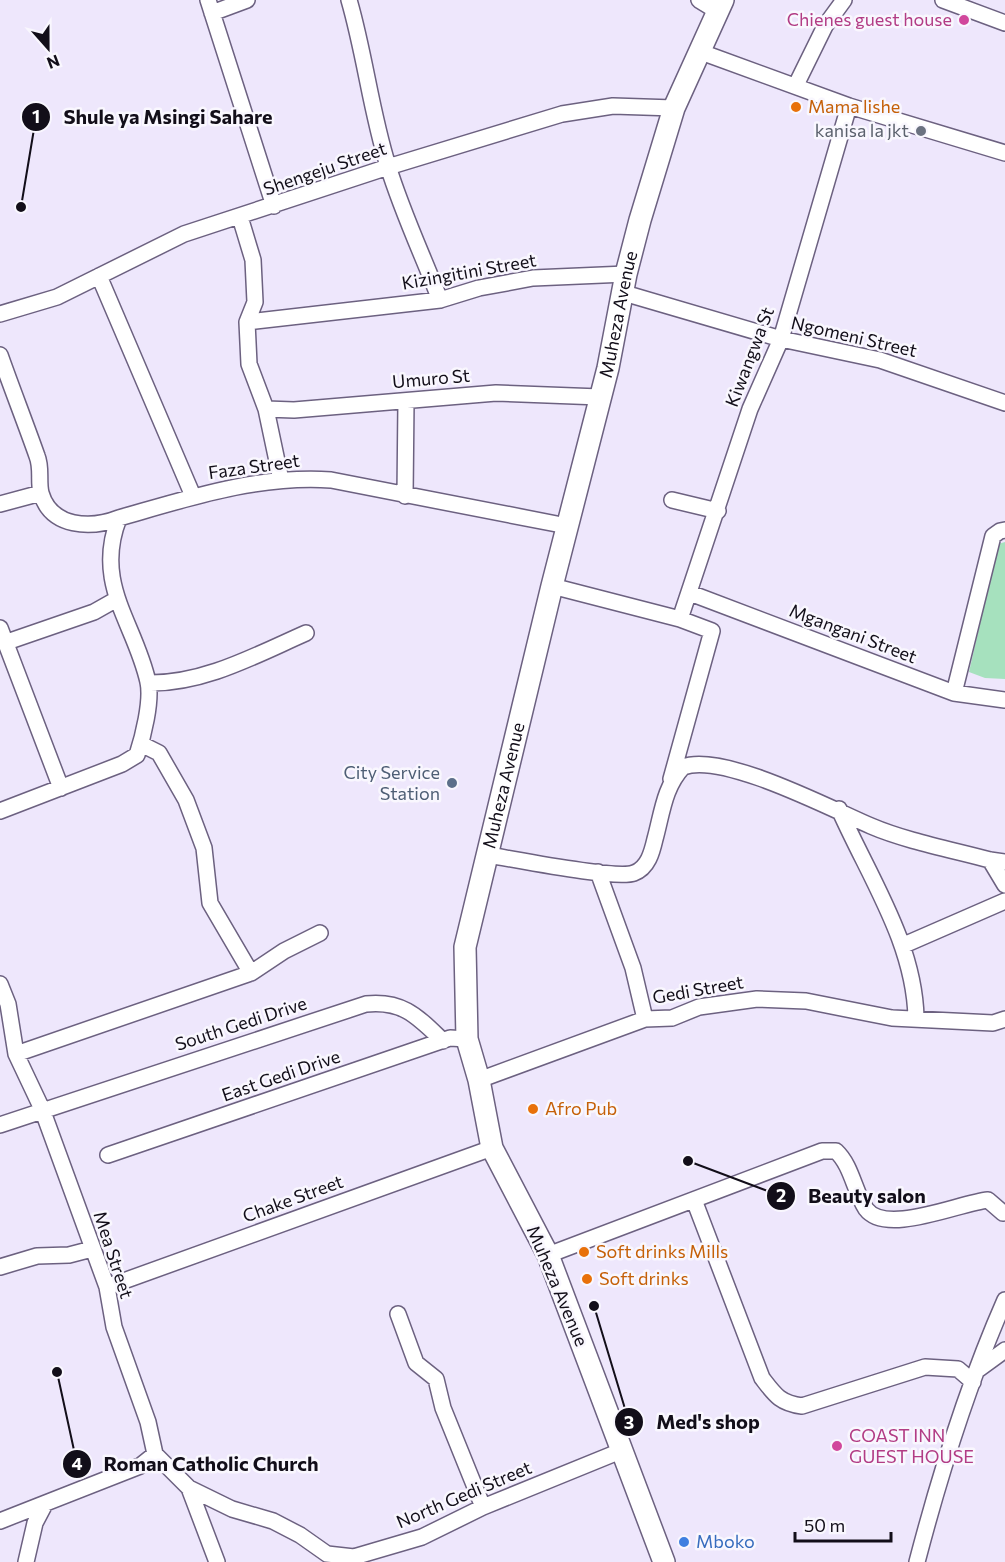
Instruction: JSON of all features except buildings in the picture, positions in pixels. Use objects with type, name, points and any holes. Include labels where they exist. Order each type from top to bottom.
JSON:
[{"type":"street","points":[[247,0],[210,7],[274,206]]},
{"type":"street","points":[[349,0],[362,44],[371,101],[388,167],[440,300]]},
{"type":"street","points":[[796,85],[825,26],[844,0]]},
{"type":"street","points":[[943,0],[1005,23]]},
{"type":"street","name":"Muheza Avenue","points":[[664,1562],[548,1255],[492,1148],[479,1080],[467,1039],[465,947],[600,397],[625,283],[674,108],[701,52],[713,4]]},
{"type":"street","points":[[701,52],[849,106],[1005,153]]},
{"type":"street","name":"Shengeju Street","points":[[0,313],[57,297],[184,234],[388,167],[562,114],[613,106],[674,108]]},
{"type":"street","name":"Kiwangwa St","points":[[681,619],[750,409],[781,339],[849,106]]},
{"type":"street","points":[[240,217],[253,260],[255,302],[247,322],[249,364],[266,409],[281,480]]},
{"type":"street","points":[[99,276],[193,496]]},
{"type":"street","name":"Kizingitini Street","points":[[247,322],[440,300],[479,288],[533,278],[625,283]]},
{"type":"street","name":"Ngomeni Street","points":[[625,283],[781,339],[880,360],[1005,403]]},
{"type":"street","points":[[0,355],[40,465],[41,493],[0,504]]},
{"type":"street","name":"Umuro St","points":[[266,409],[294,410],[496,393],[600,397]]},
{"type":"street","points":[[405,496],[406,401]]},
{"type":"street","name":"Faza Street","points":[[41,493],[53,512],[75,525],[104,524],[224,488],[281,480],[332,480],[567,526]]},
{"type":"street","points":[[672,500],[718,511]]},
{"type":"street","points":[[0,810],[122,764],[137,755],[141,744],[148,683],[111,579],[113,532],[119,518]]},
{"type":"street","points":[[954,693],[993,536],[1005,530]]},
{"type":"street","points":[[488,855],[598,872],[634,873],[644,866],[652,852],[711,631],[681,619],[552,586]]},
{"type":"street","name":"Mgangani Street","points":[[690,593],[954,693],[1005,700]]},
{"type":"street","points":[[62,788],[4,635],[94,612],[117,599]]},
{"type":"street","points":[[148,683],[174,683],[222,670],[306,633]]},
{"type":"street","points":[[141,744],[159,753],[186,800],[204,848],[210,903],[251,973]]},
{"type":"street","points":[[669,785],[683,767],[708,763],[743,773],[839,810],[872,827],[997,861],[1005,885]]},
{"type":"street","points":[[839,810],[904,945],[916,997],[916,1019]]},
{"type":"street","points":[[598,872],[633,968],[645,1019]]},
{"type":"street","points":[[904,945],[1005,901]]},
{"type":"street","points":[[16,1054],[251,973],[284,951],[320,933]]},
{"type":"street","name":"Mea Street","points":[[0,984],[8,1004],[16,1054],[42,1109],[107,1287],[114,1327],[148,1422],[155,1455]]},
{"type":"street","name":"Gedi Street","points":[[479,1080],[645,1019],[672,1018],[699,1007],[757,999],[806,1001],[892,1018],[993,1023],[1005,1019]]},
{"type":"street","name":"South Gedi Drive","points":[[0,1125],[42,1109],[366,1004],[385,1002],[413,1012],[443,1041]]},
{"type":"street","name":"East Gedi Drive","points":[[108,1155],[443,1041],[467,1039]]},
{"type":"street","name":"Chake Street","points":[[107,1287],[492,1148]]},
{"type":"street","points":[[548,1255],[822,1151],[836,1150],[842,1156],[867,1210],[876,1217],[894,1221],[988,1200],[1004,1215]]},
{"type":"street","points":[[694,1200],[762,1378],[773,1393],[787,1404],[802,1406],[925,1367],[958,1369],[976,1376]]},
{"type":"street","points":[[0,1267],[37,1256],[69,1255],[92,1249]]},
{"type":"street","points":[[917,1562],[934,1499],[1005,1300]]},
{"type":"street","points":[[398,1314],[416,1363],[436,1379],[443,1408],[483,1507]]},
{"type":"street","points":[[976,1376],[1005,1350]]},
{"type":"street","name":"North Gedi Street","points":[[189,1488],[232,1509],[273,1521],[300,1535],[327,1554],[354,1557],[422,1537],[483,1507],[622,1450]]},
{"type":"street","points":[[0,1521],[140,1466],[155,1455],[189,1488],[217,1562]]},
{"type":"street","points":[[26,1562],[35,1523],[45,1504]]},
{"type":"green space","points":[[1005,542],[1005,679],[985,678],[969,672],[998,544]]},
{"type":"place","name":"Chienes guest house","points":[[964,20]]},
{"type":"place","name":"Mama lishe","points":[[796,107]]},
{"type":"place","name":"kanisa la jkt","points":[[921,131]]},
{"type":"place","name":"Shule ya Msingi Sahare","points":[[21,207]]},
{"type":"place","name":"City Service Station","points":[[452,783]]},
{"type":"place","name":"Afro Pub","points":[[533,1109]]},
{"type":"place","name":"Beauty salon","points":[[688,1161]]},
{"type":"place","name":"Soft drinks Mills","points":[[584,1252]]},
{"type":"place","name":"Soft drinks","points":[[587,1279]]},
{"type":"place","name":"Med's shop","points":[[594,1306]]},
{"type":"place","name":"Roman Catholic Church","points":[[57,1372]]},
{"type":"place","name":"COAST INN GUEST HOUSE","points":[[837,1446]]},
{"type":"place","name":"Mboko","points":[[684,1542]]}]
